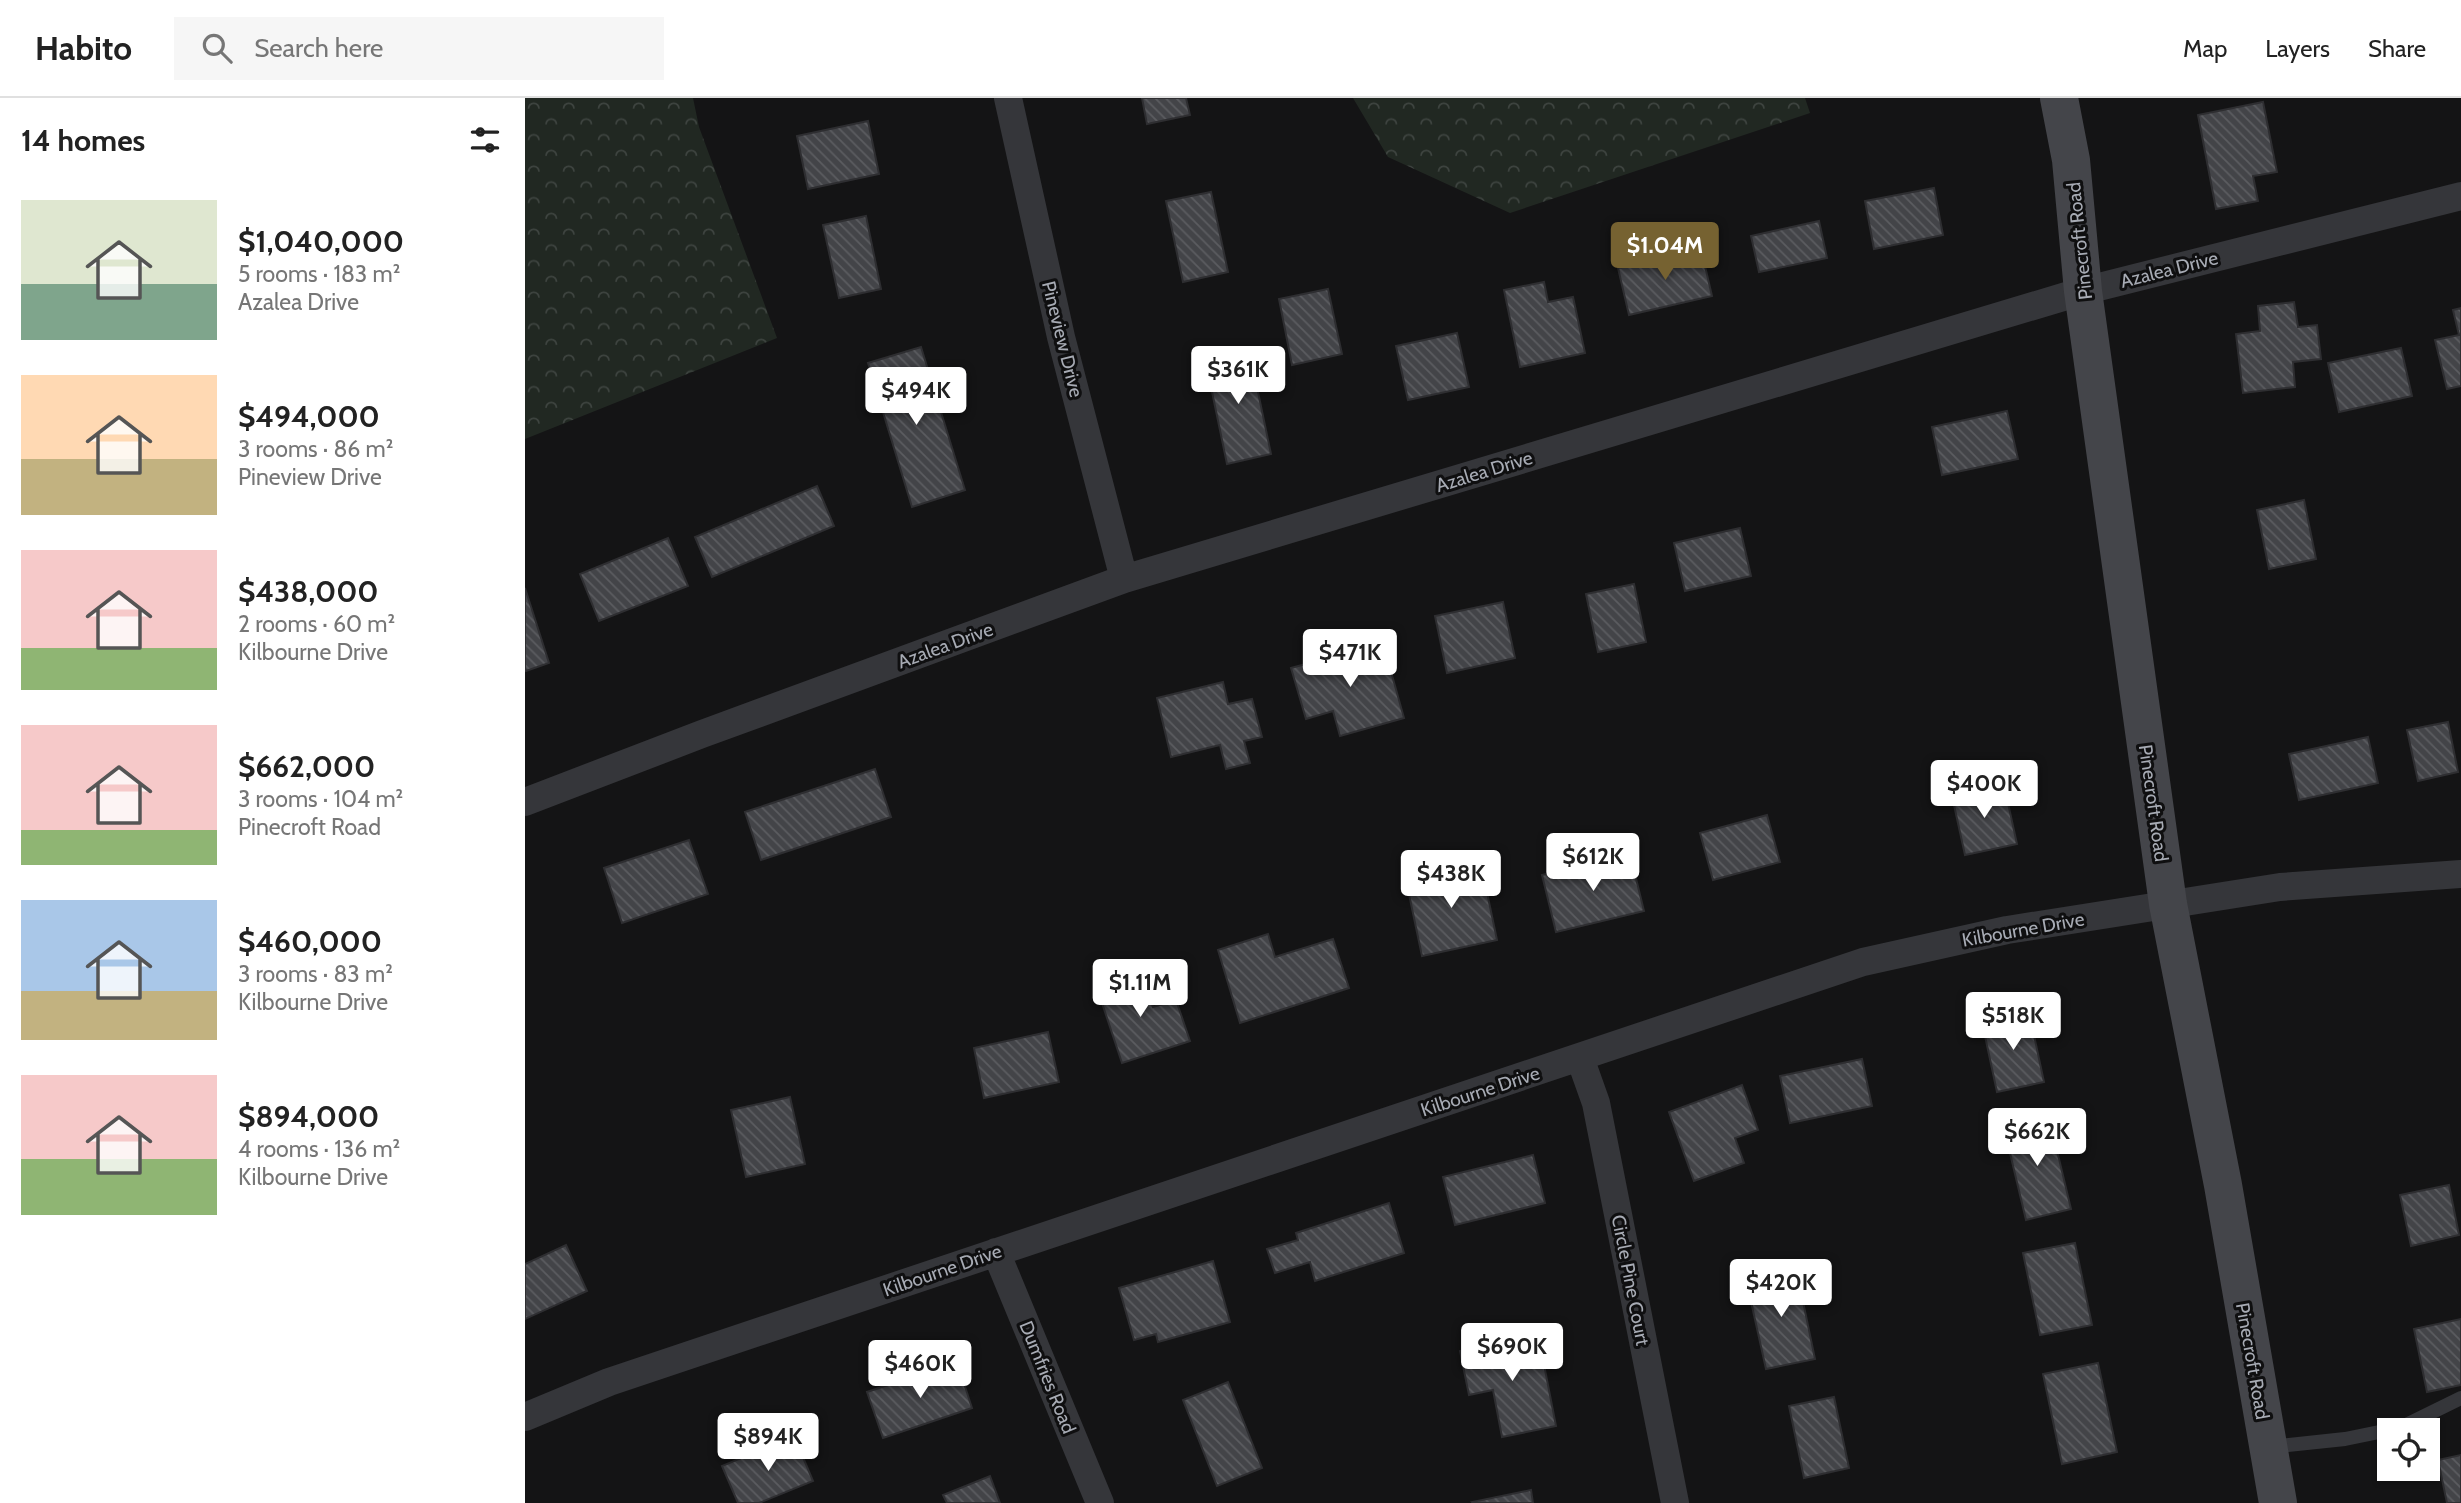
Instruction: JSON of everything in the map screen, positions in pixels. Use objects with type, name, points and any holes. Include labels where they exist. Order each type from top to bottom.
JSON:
[{"type":"street","name":"Pineview Drive","points":[[1008,98],[1061,337],[1124,579]]},
{"type":"street","name":"Pinecroft Road","points":[[2059,98],[2071,160],[2083,291],[2168,904],[2223,1185],[2278,1503]]},
{"type":"street","name":"Azalea Drive","points":[[525,802],[1124,579],[2083,291],[2461,196]]},
{"type":"street","name":"Kilbourne Drive","points":[[525,1417],[609,1382],[1863,961],[2007,930],[2280,887],[2461,874]]},
{"type":"street","name":"Circle Pine Court","points":[[1580,1058],[1596,1103],[1675,1503]]},
{"type":"street","name":"Dumfries Road","points":[[996,1252],[1100,1503]]},
{"type":"lane","points":[[2420,1418],[2461,1398]]},
{"type":"lane","points":[[2268,1447],[2345,1439],[2377,1432]]},
{"type":"green space","points":[[525,98],[693,98],[699,127],[777,338],[525,439]]},
{"type":"green space","points":[[1353,98],[1805,98],[1810,113],[1510,213],[1388,157]]},
{"type":"building","points":[[1142,98],[1186,98],[1190,115],[1147,124]]},
{"type":"building","points":[[2263,102],[2277,172],[2253,176],[2258,201],[2216,209],[2198,115]]},
{"type":"building","points":[[868,121],[879,174],[808,189],[797,136]]},
{"type":"building","points":[[1934,188],[1943,235],[1874,249],[1865,201]]},
{"type":"building","points":[[1211,192],[1228,272],[1183,282],[1166,201]]},
{"type":"building","points":[[866,216],[881,289],[839,298],[823,225]]},
{"type":"building","points":[[1819,221],[1827,258],[1759,272],[1751,236]]},
{"type":"building","points":[[1701,249],[1712,296],[1629,315],[1618,268]]},
{"type":"building","points":[[1544,282],[1548,302],[1573,297],[1585,353],[1520,367],[1504,290]]},
{"type":"building","points":[[1328,289],[1342,354],[1292,365],[1279,299]]},
{"type":"building","points":[[2294,302],[2298,327],[2317,325],[2321,359],[2293,362],[2295,387],[2243,393],[2236,334],[2260,331],[2258,306]]},
{"type":"building","points":[[2461,308],[2461,386],[2447,389],[2435,340],[2459,335],[2453,310]]},
{"type":"building","points":[[1457,333],[1469,387],[1408,400],[1396,346]]},
{"type":"building","points":[[921,347],[965,490],[912,507],[868,363]]},
{"type":"building","points":[[2401,348],[2412,396],[2339,412],[2328,363]]},
{"type":"building","points":[[1249,349],[1271,454],[1227,464],[1205,358]]},
{"type":"building","points":[[2007,411],[2018,459],[1942,475],[1932,427]]},
{"type":"building","points":[[817,486],[834,526],[712,577],[695,537]]},
{"type":"building","points":[[2304,500],[2316,559],[2269,569],[2257,510]]},
{"type":"building","points":[[1740,528],[1751,576],[1685,591],[1674,543]]},
{"type":"building","points":[[668,538],[688,586],[599,621],[580,574]]},
{"type":"building","points":[[1634,584],[1646,642],[1598,652],[1586,594]]},
{"type":"building","points":[[525,588],[549,663],[526,671],[525,669]]},
{"type":"building","points":[[1503,602],[1515,658],[1447,673],[1435,616]]},
{"type":"building","points":[[1383,643],[1404,718],[1340,736],[1333,711],[1306,719],[1291,668]]},
{"type":"building","points":[[1223,682],[1228,704],[1252,699],[1262,737],[1244,741],[1250,763],[1226,769],[1220,745],[1171,757],[1157,698]]},
{"type":"building","points":[[2448,722],[2458,772],[2418,781],[2407,730]]},
{"type":"building","points":[[2368,737],[2378,783],[2299,800],[2289,754]]},
{"type":"building","points":[[875,769],[891,817],[761,860],[745,812]]},
{"type":"building","points":[[2004,785],[2017,844],[1965,855],[1952,796]]},
{"type":"building","points":[[1767,815],[1780,862],[1713,880],[1700,833]]},
{"type":"building","points":[[689,840],[708,894],[622,923],[604,868]]},
{"type":"building","points":[[1630,854],[1644,911],[1556,932],[1542,875]]},
{"type":"building","points":[[1481,864],[1497,940],[1422,956],[1406,880]]},
{"type":"building","points":[[1268,934],[1275,957],[1333,939],[1349,988],[1240,1023],[1218,950]]},
{"type":"building","points":[[1141,972],[1153,1007],[1176,1000],[1190,1041],[1122,1063],[1096,985]]},
{"type":"building","points":[[2029,1012],[2044,1082],[1997,1092],[1982,1022]]},
{"type":"building","points":[[1048,1032],[1059,1082],[984,1098],[974,1048]]},
{"type":"building","points":[[1862,1059],[1872,1106],[1790,1123],[1780,1076]]},
{"type":"building","points":[[1742,1085],[1758,1130],[1735,1138],[1744,1163],[1694,1181],[1669,1112]]},
{"type":"building","points":[[790,1097],[805,1164],[746,1177],[731,1110]]},
{"type":"building","points":[[2049,1117],[2071,1209],[2026,1220],[2004,1128]]},
{"type":"building","points":[[1533,1155],[1545,1203],[1455,1225],[1443,1177]]},
{"type":"building","points":[[2449,1185],[2459,1235],[2411,1246],[2400,1195]]},
{"type":"building","points":[[1389,1203],[1404,1253],[1315,1281],[1310,1262],[1275,1273],[1267,1249],[1298,1240],[1296,1233]]},
{"type":"building","points":[[2075,1243],[2092,1325],[2040,1335],[2023,1253]]},
{"type":"building","points":[[566,1245],[587,1291],[525,1319],[525,1264]]},
{"type":"building","points":[[1213,1261],[1230,1322],[1158,1342],[1156,1334],[1134,1340],[1119,1288]]},
{"type":"building","points":[[1796,1268],[1815,1359],[1766,1369],[1746,1279]]},
{"type":"building","points":[[2461,1319],[2461,1385],[2427,1392],[2414,1329]]},
{"type":"building","points":[[1538,1334],[1556,1426],[1502,1437],[1493,1390],[1469,1395],[1460,1351]]},
{"type":"building","points":[[957,1362],[972,1408],[883,1438],[867,1392]]},
{"type":"building","points":[[2098,1363],[2117,1452],[2062,1464],[2043,1374]]},
{"type":"building","points":[[1228,1382],[1262,1468],[1217,1486],[1183,1400]]},
{"type":"building","points":[[1834,1397],[1849,1468],[1804,1478],[1789,1406]]},
{"type":"building","points":[[794,1436],[813,1481],[759,1503],[738,1503],[722,1466]]},
{"type":"building","points":[[2461,1455],[2461,1503],[2447,1503],[2440,1460]]},
{"type":"building","points":[[990,1476],[1000,1503],[947,1503],[943,1495]]},
{"type":"building","points":[[1531,1490],[1533,1503],[1472,1502]]}]
